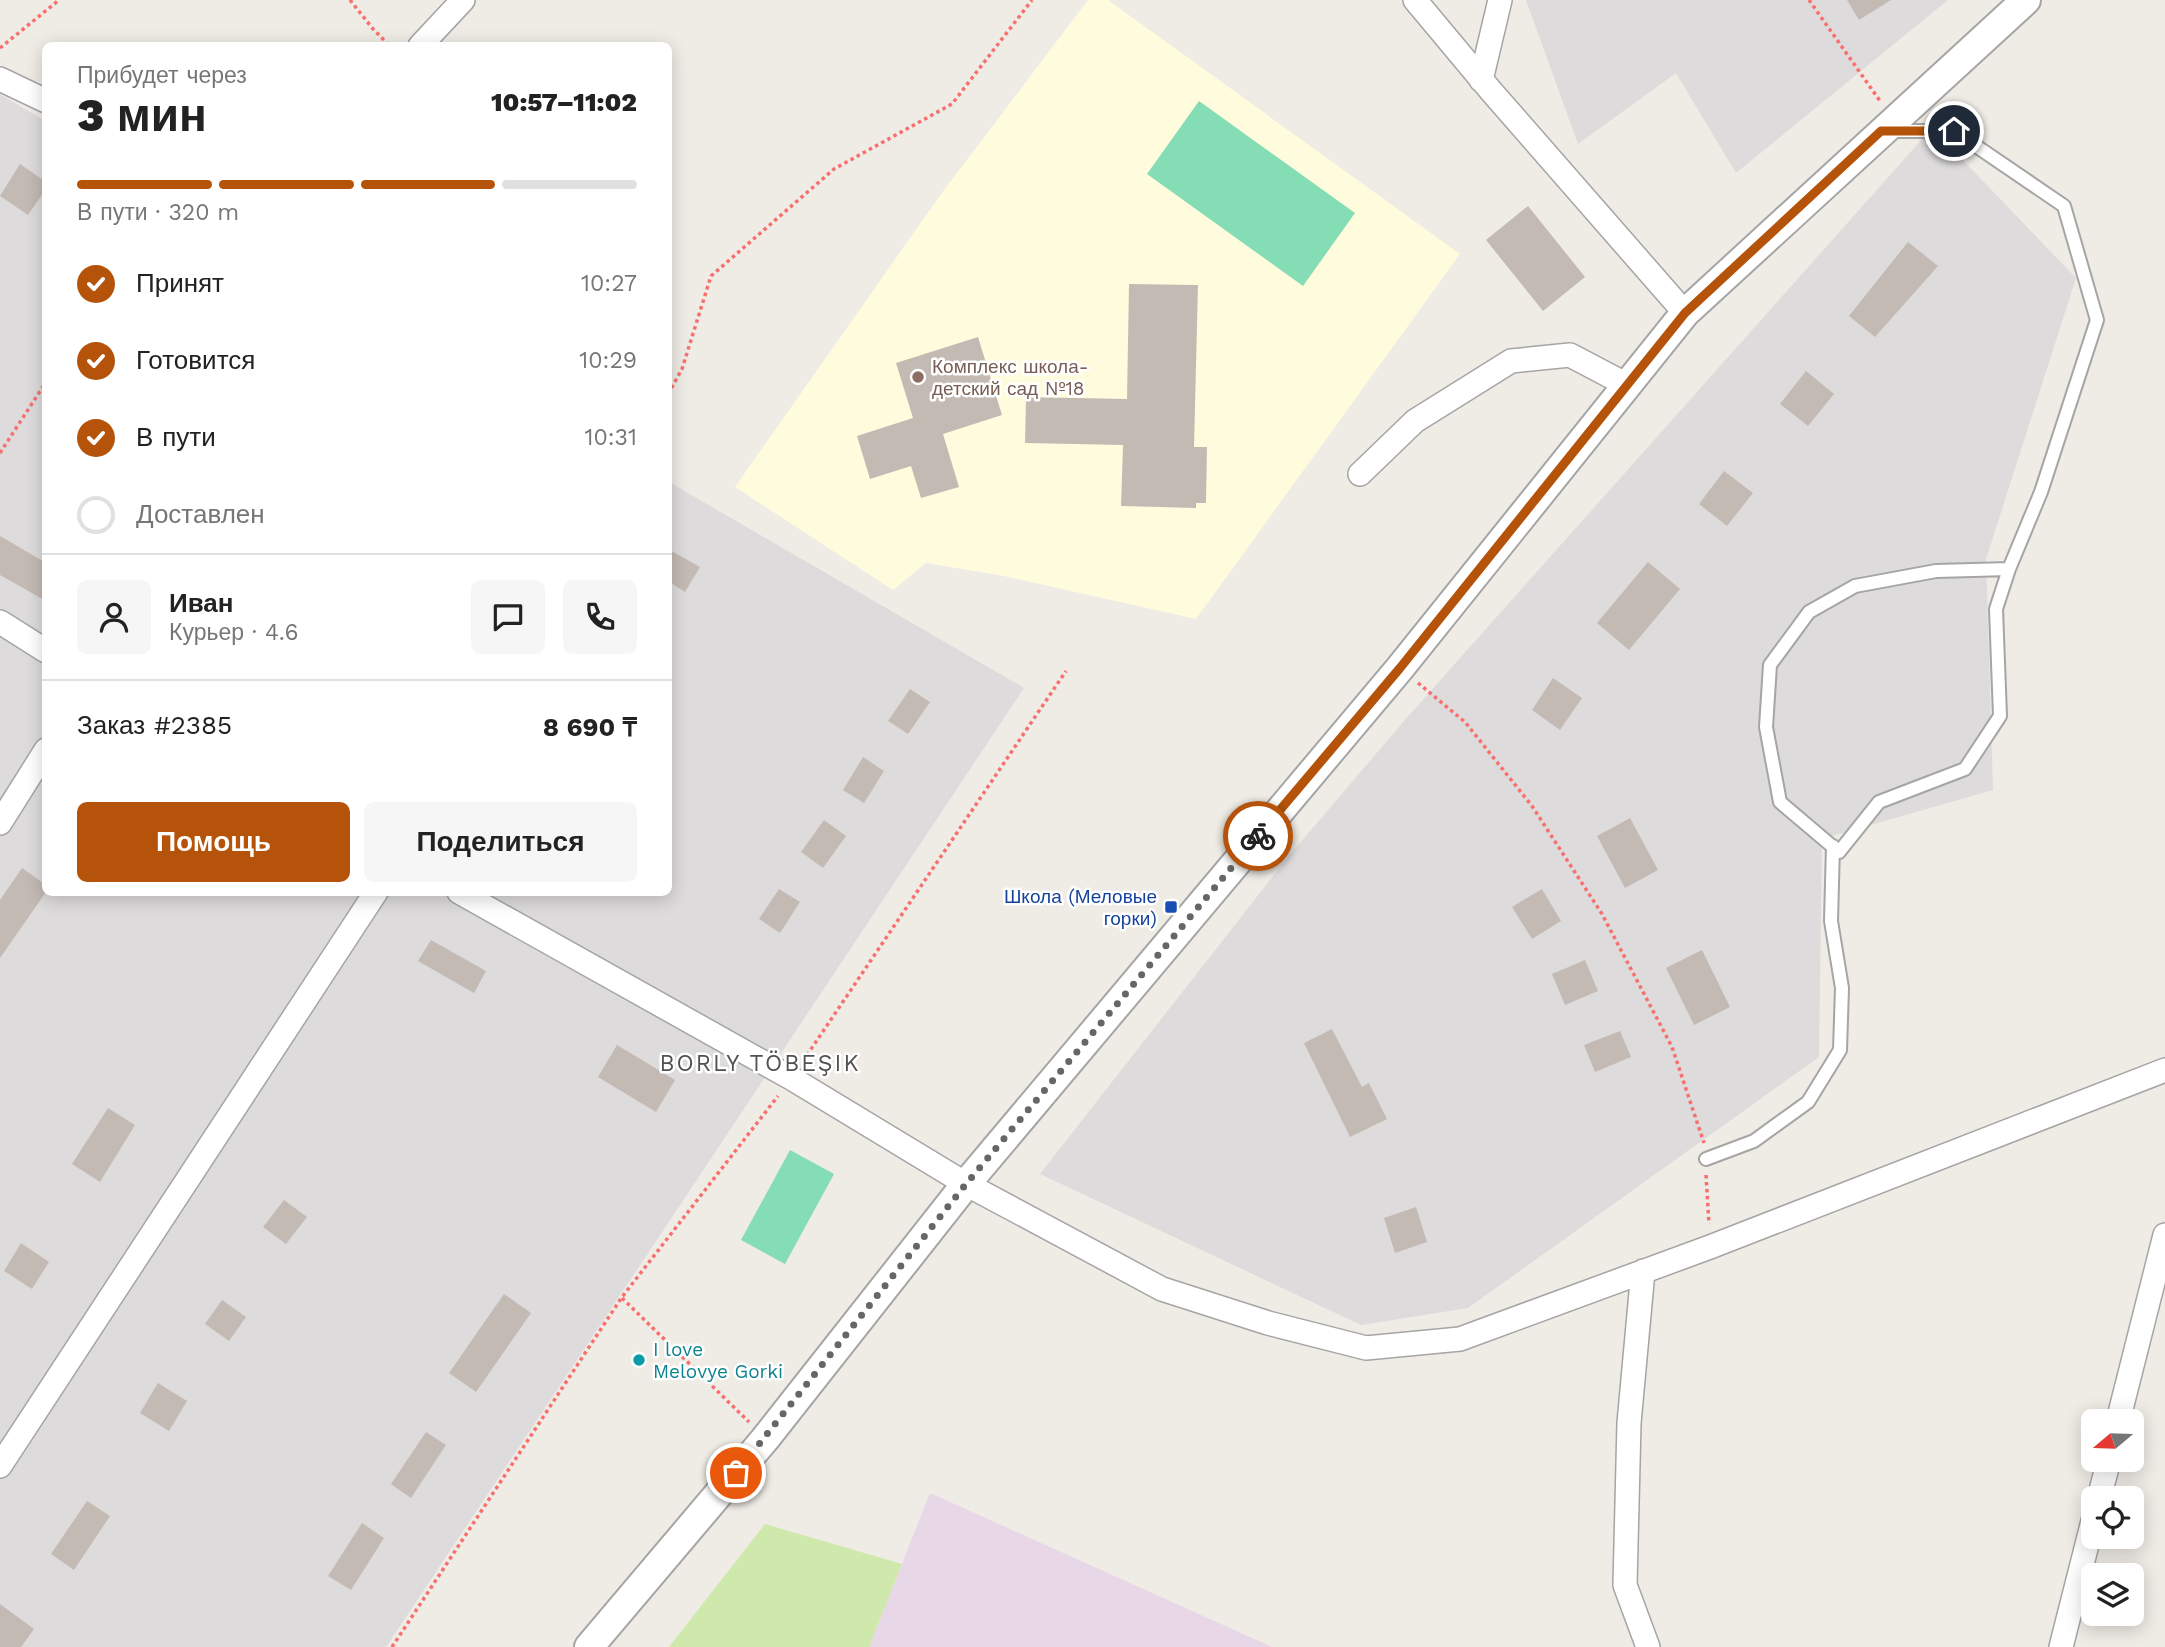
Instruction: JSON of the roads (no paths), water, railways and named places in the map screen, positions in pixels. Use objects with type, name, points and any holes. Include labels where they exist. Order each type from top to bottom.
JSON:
[{"type":"street","points":[[424,42],[463,0]]},
{"type":"street","points":[[1415,0],[1481,80],[1685,313]]},
{"type":"street","points":[[1481,80],[1500,0]]},
{"type":"street","points":[[589,1647],[765,1439],[966,1184],[1400,668],[1685,313],[2026,0]]},
{"type":"street","points":[[0,79],[42,99]]},
{"type":"street","points":[[1360,474],[1415,421],[1511,361],[1570,355],[1627,385]]},
{"type":"street","points":[[0,622],[42,648]]},
{"type":"street","points":[[0,823],[42,756]]},
{"type":"street","points":[[0,1466],[373,896]]},
{"type":"street","points":[[466,896],[791,1078],[966,1184],[1163,1289],[1268,1323],[1366,1348],[1460,1339],[1710,1247],[2165,1070]]},
{"type":"street","points":[[2121,1409],[2165,1236]]},
{"type":"street","points":[[1643,1271],[1629,1423],[1625,1585],[1648,1647]]},
{"type":"street","points":[[2061,1647],[2086,1549]]},
{"type":"lane","points":[[1887,126],[1954,131],[2064,206],[2097,320],[2040,492],[1996,609],[2000,716],[1965,769],[1879,802],[1839,852],[1780,802],[1766,727],[1770,664],[1809,612],[1855,586],[1936,571],[2009,569]]},
{"type":"lane","points":[[1706,1159],[1754,1141],[1808,1102],[1840,1050],[1842,988],[1831,921],[1833,846]]},
{"type":"place","name":"Комплекс школа- детский сад №18","points":[[918,377]]},
{"type":"place","name":"Школа (Меловые горки)","points":[[1171,907]]},
{"type":"place","name":"I love Melovye Gorki","points":[[639,1360]]},
{"type":"district","name":"BORLY TÖBEŞIK","points":[[760,1063]]}]
